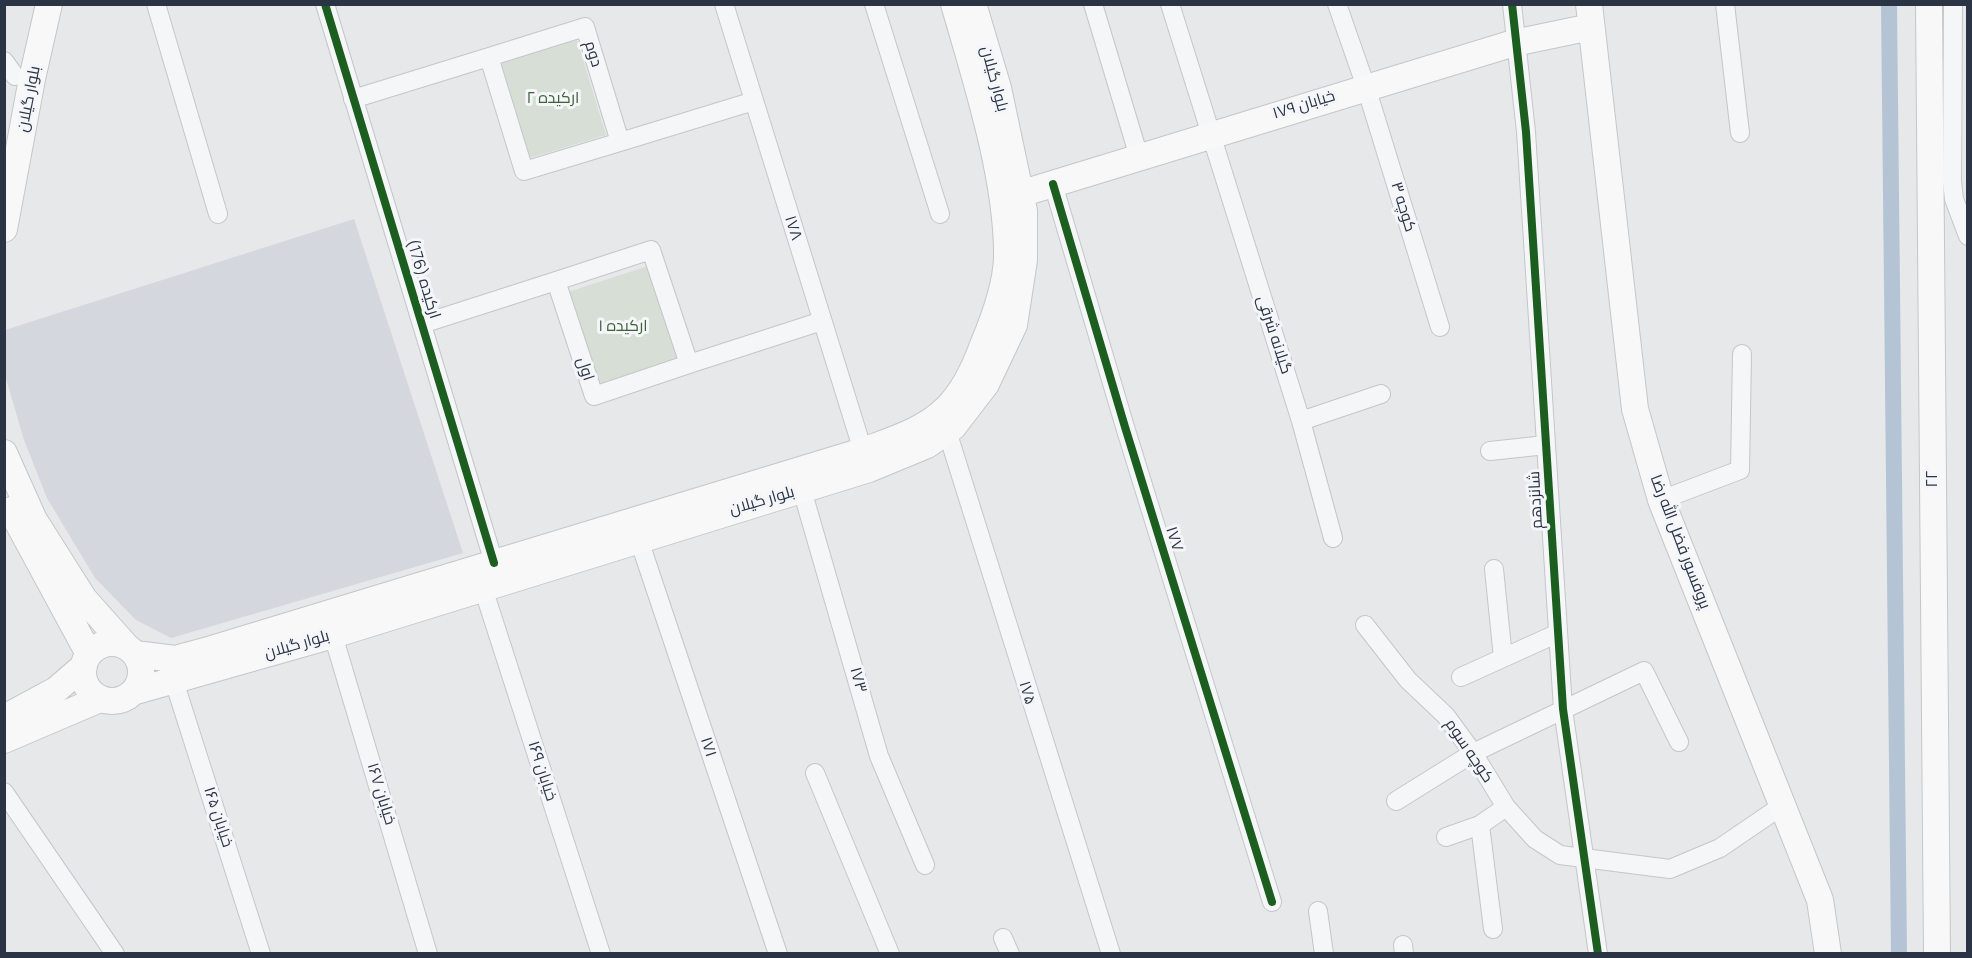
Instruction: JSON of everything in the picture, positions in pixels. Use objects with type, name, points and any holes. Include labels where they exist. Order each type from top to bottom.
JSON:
[{"type":"main road","name":"بلوار گیلان","points":[[4,131],[10,68],[31,4]]},
{"type":"main road","name":"بلوار گیلان","points":[[4,228],[32,79],[49,4]]},
{"type":"main road","name":"بلوار گیلان","points":[[130,650],[175,659],[863,451],[918,430],[948,407],[974,370],[994,319],[1007,259],[1000,190],[981,95],[954,4]]},
{"type":"main road","name":"بلوار گیلان","points":[[136,691],[333,635],[711,516],[802,490],[878,465],[927,445],[947,431],[987,384],[1014,325],[1024,260],[1024,211],[998,88],[973,4]]},
{"type":"main road","name":"۲۲","points":[[1929,4],[1936,954]]},
{"type":"main road","name":"خیابان ۱۷۹","points":[[1020,194],[1210,134],[1514,43],[1590,16]]},
{"type":"main road","name":"پروفسور فضل الله رضا","points":[[1590,16],[1635,409],[1661,500],[1820,900],[1828,954]]},
{"type":"main road","points":[[4,453],[34,520],[84,599],[141,665],[142,679],[136,691],[126,699],[113,702],[100,699],[90,691],[84,680],[86,660],[66,609],[19,528],[4,496]]},
{"type":"main road","points":[[4,718],[56,690],[99,646],[112,643],[130,650]]},
{"type":"main road","points":[[4,740],[100,699]]},
{"type":"street","points":[[156,4],[218,214]]},
{"type":"street","name":"ارکیده (176)","points":[[325,4],[494,563]]},
{"type":"street","points":[[874,4],[940,214]]},
{"type":"street","points":[[1093,4],[1139,157]]},
{"type":"street","name":"گیلانه شرقی","points":[[1170,4],[1301,421],[1333,538]]},
{"type":"street","name":"کوچه ۳","points":[[1337,4],[1366,87],[1440,327]]},
{"type":"street","name":"شانزدهم","points":[[1512,4],[1514,43],[1526,132],[1556,634],[1563,709],[1598,954]]},
{"type":"street","points":[[1725,4],[1740,133]]},
{"type":"street","points":[[1953,4],[1960,88],[1952,181],[1964,211],[1968,236]]},
{"type":"street","name":"۱۷۸","points":[[730,6],[754,101],[863,451]]},
{"type":"street","name":"دوم","points":[[353,99],[585,27],[620,142]]},
{"type":"street","points":[[489,57],[524,171],[754,101]]},
{"type":"street","name":"۱۷۷","points":[[1053,184],[1125,428],[1272,902]]},
{"type":"street","points":[[423,324],[651,250],[689,364]]},
{"type":"street","name":"اول","points":[[556,281],[594,396],[822,321]]},
{"type":"street","points":[[1661,500],[1740,470],[1742,354]]},
{"type":"street","points":[[1301,421],[1381,394]]},
{"type":"street","name":"۱۷۵","points":[[947,431],[1111,954]]},
{"type":"street","points":[[1490,451],[1546,445]]},
{"type":"street","name":"۱۷۳","points":[[802,490],[879,756],[925,865]]},
{"type":"street","name":"۱۷۱","points":[[639,540],[778,954]]},
{"type":"street","points":[[1494,569],[1503,658]]},
{"type":"street","name":"خیابان ۱۶۹","points":[[483,588],[601,954]]},
{"type":"street","name":"کوچه سوم","points":[[1365,625],[1408,680],[1446,716],[1473,753],[1506,807],[1535,839],[1560,855],[1584,859]]},
{"type":"street","points":[[1461,677],[1556,634]]},
{"type":"street","name":"خیابان ۱۶۷","points":[[333,635],[428,954]]},
{"type":"street","points":[[1396,801],[1473,753],[1644,671],[1679,742]]},
{"type":"street","name":"خیابان ۱۶۵","points":[[174,681],[257,952]]},
{"type":"street","points":[[815,773],[890,954]]},
{"type":"street","points":[[4,792],[115,954]]},
{"type":"street","points":[[1584,859],[1670,869],[1720,848],[1784,805]]},
{"type":"street","points":[[1446,837],[1480,825],[1506,807]]},
{"type":"street","points":[[1480,825],[1493,928]]},
{"type":"street","points":[[1318,911],[1324,954]]},
{"type":"shaded area","points":[[354,219],[463,553],[171,638],[136,620],[95,578],[47,498],[24,440],[5,375],[5,330]]},
{"type":"green space","name":"ارکیده ۲","points":[[577,40],[606,135],[530,158],[501,63]]},
{"type":"green space","name":"ارکیده ۱","points":[[648,266],[679,362],[599,388],[568,292]]},
{"type":"waterway","points":[[1889,4],[1899,954]]},
{"type":"cycle path","points":[[325,4],[494,563]]},
{"type":"cycle path","points":[[1512,4],[1526,132],[1563,709],[1598,954]]},
{"type":"cycle path","points":[[1053,184],[1125,427],[1272,902]]}]
